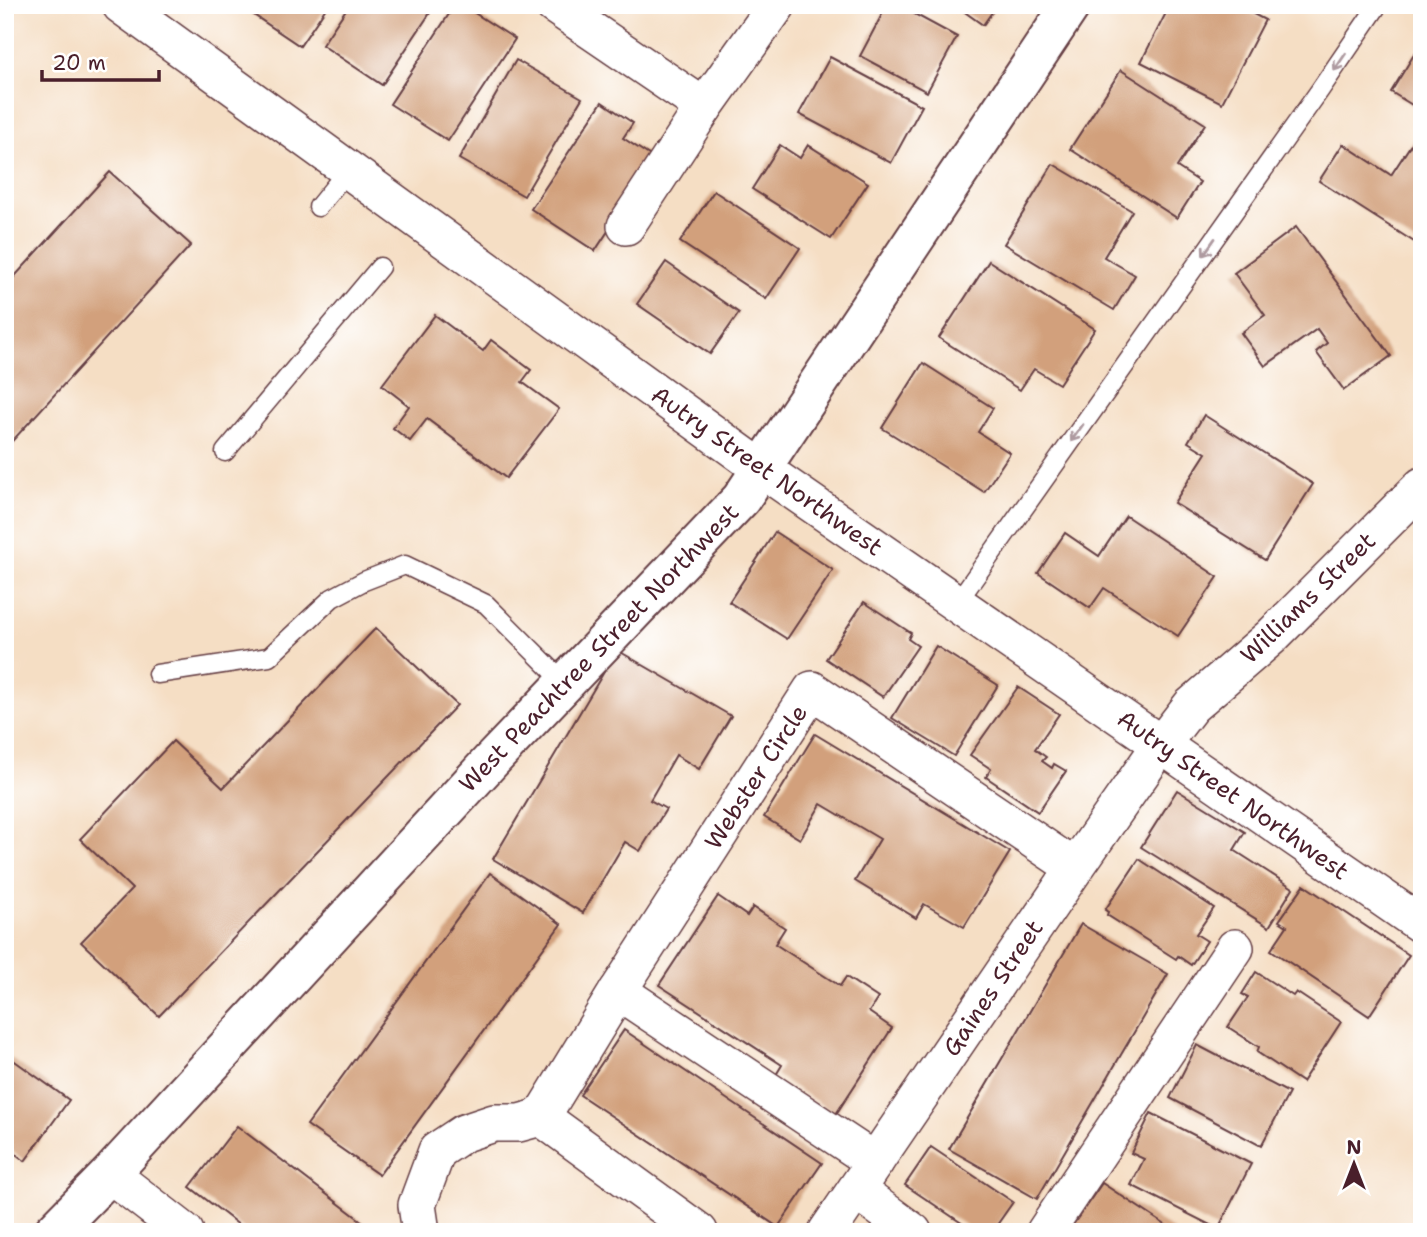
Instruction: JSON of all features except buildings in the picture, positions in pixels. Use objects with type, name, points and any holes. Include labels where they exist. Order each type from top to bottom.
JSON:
[{"type":"street","name":"Autry Street Northwest","points":[[121,5],[762,469],[1422,925]]},
{"type":"street","points":[[554,5],[704,107]]},
{"type":"street","points":[[626,226],[704,107],[777,5]]},
{"type":"street","name":"West Peachtree Street Northwest","points":[[53,1232],[110,1174],[481,772],[741,499],[1071,5]]},
{"type":"street","name":"Williams Street","points":[[1160,746],[1191,706],[1271,637],[1422,486]]},
{"type":"street","name":"Webster Circle","points":[[541,1117],[618,991],[812,690],[1075,868]]},
{"type":"street","name":"Gaines Street","points":[[827,1232],[1160,746]]},
{"type":"street","points":[[1045,1232],[1235,948]]},
{"type":"street","points":[[618,991],[865,1176],[913,1232]]},
{"type":"street","points":[[421,1232],[417,1205],[437,1151],[464,1133],[494,1123],[519,1123],[541,1117],[699,1232]]},
{"type":"street","points":[[110,1174],[185,1232]]},
{"type":"lane","points":[[956,604],[1378,5]]},
{"type":"lane","points":[[318,207],[348,170]]},
{"type":"lane","points":[[225,452],[380,267]]},
{"type":"lane","points":[[157,674],[268,657],[332,598],[363,581],[405,565],[486,604],[565,683]]}]
